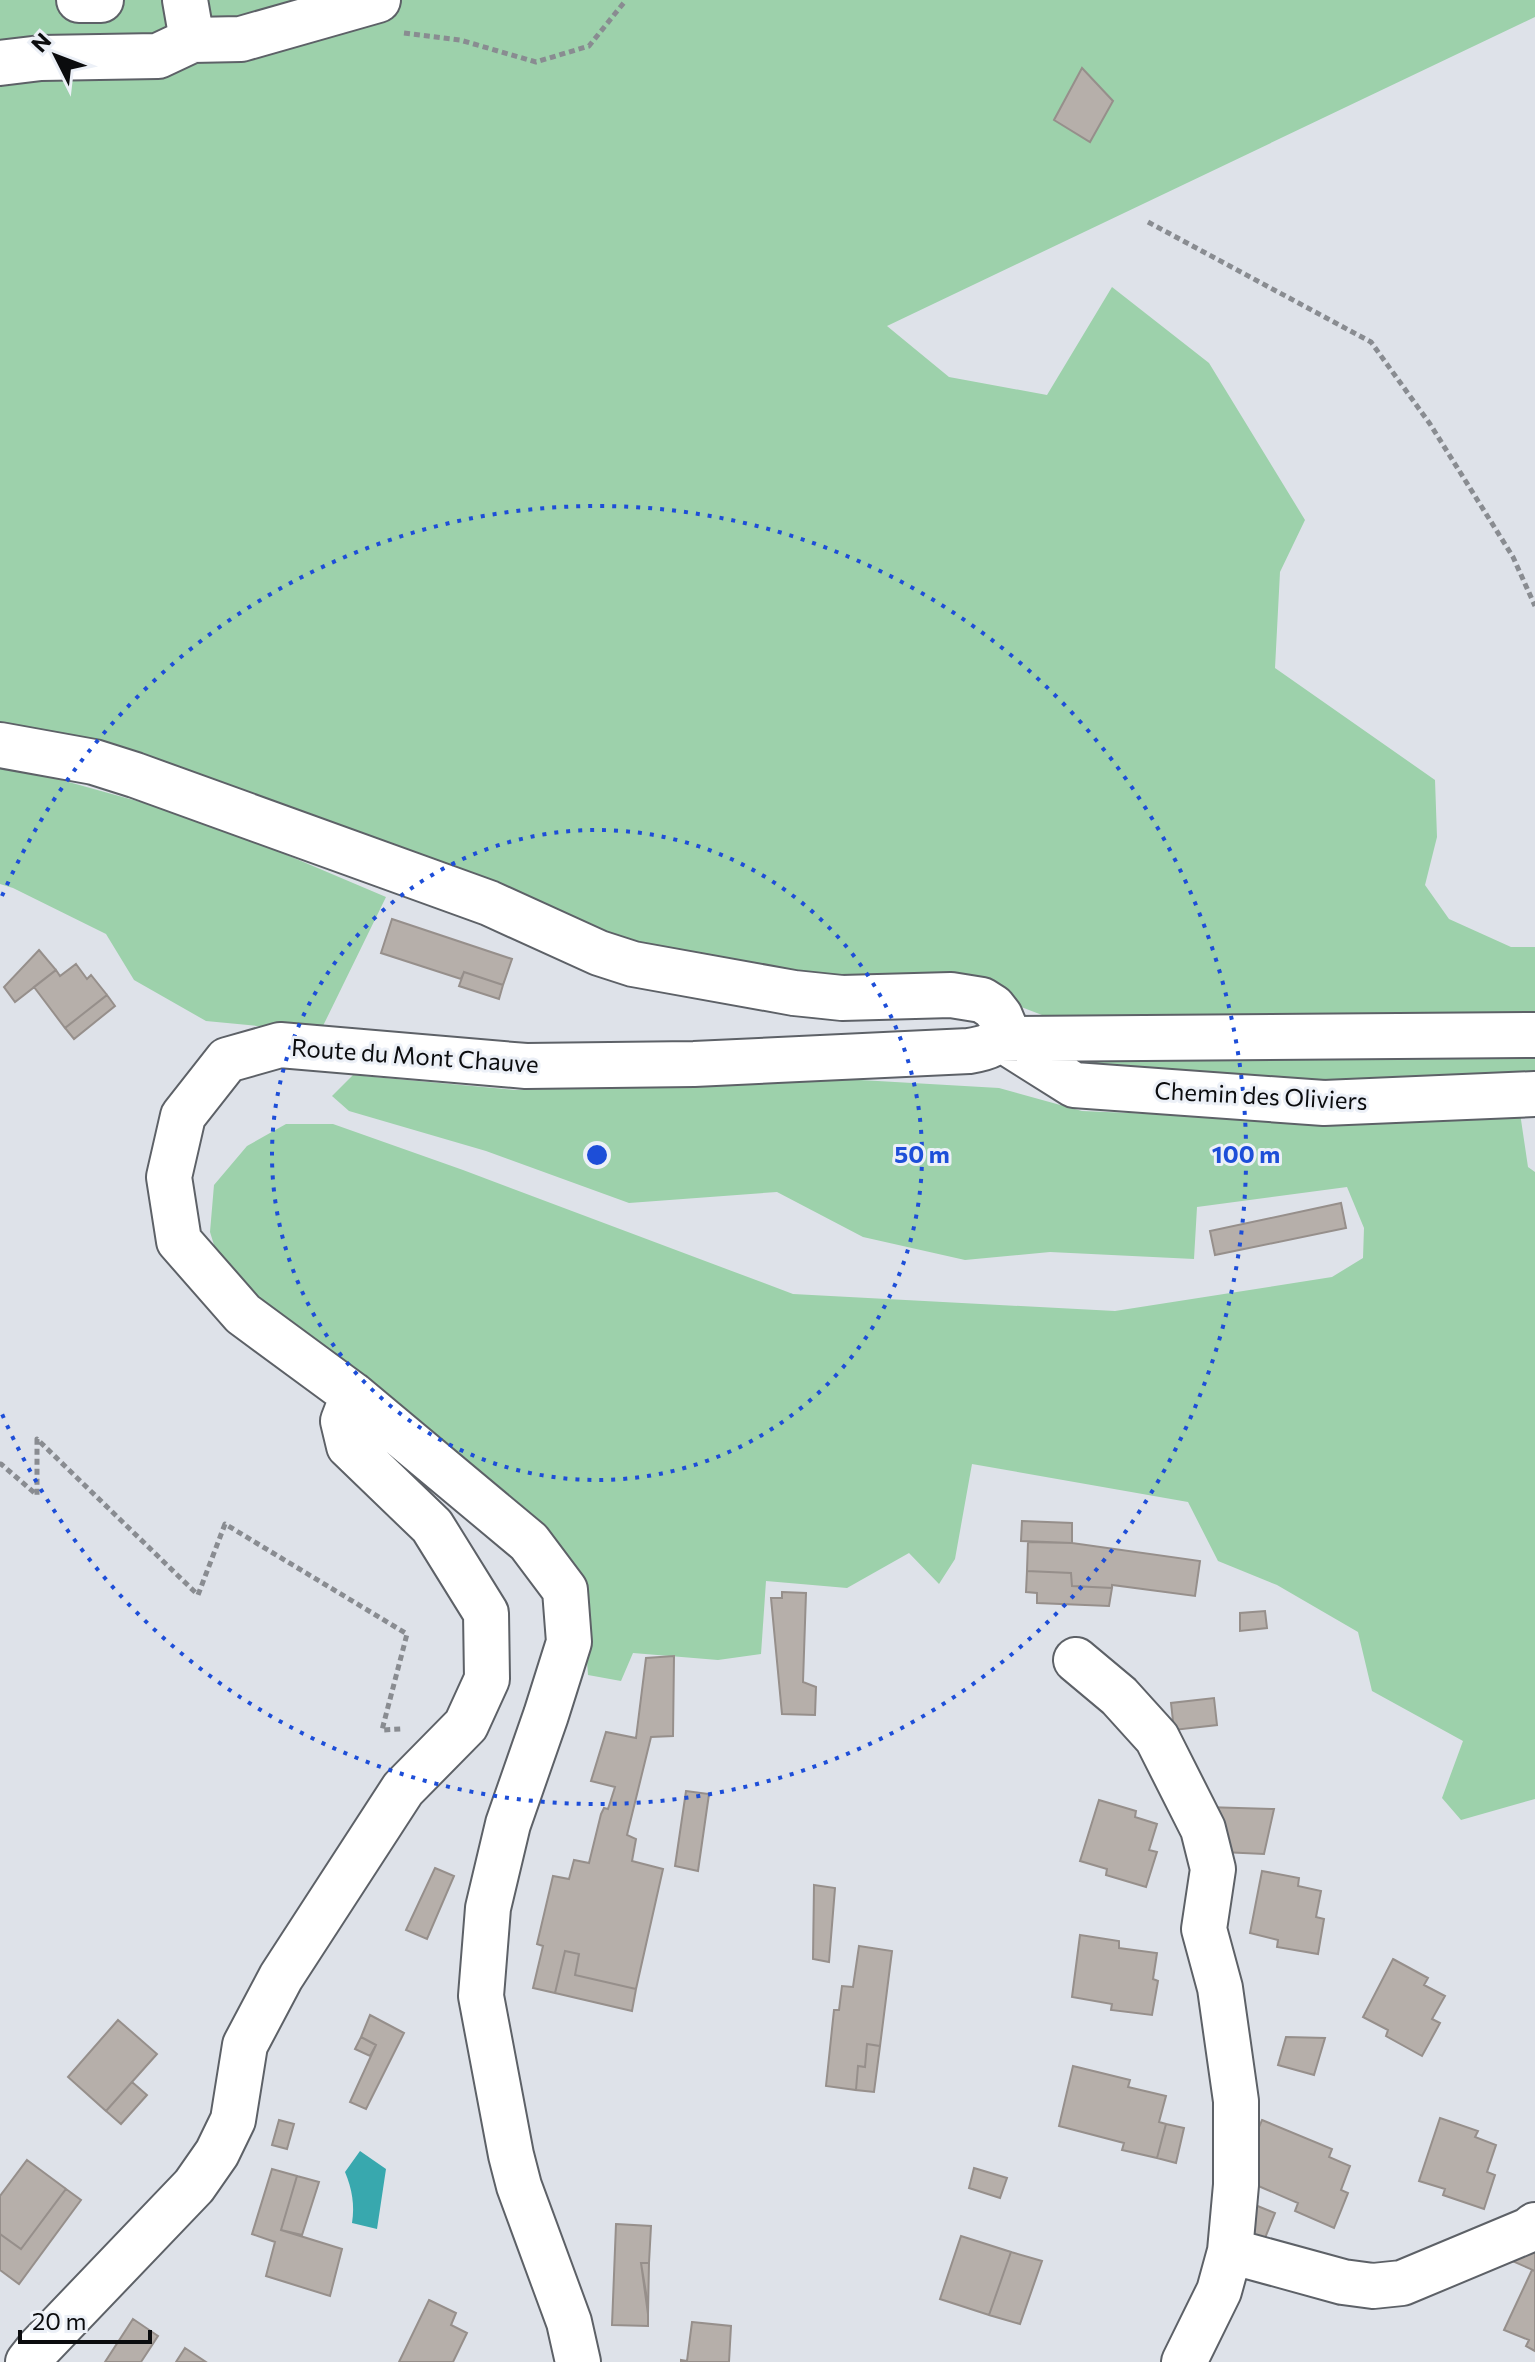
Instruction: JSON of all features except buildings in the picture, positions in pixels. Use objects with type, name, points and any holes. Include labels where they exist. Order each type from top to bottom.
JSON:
[{"type":"street","points":[[79,0],[101,0]]},
{"type":"street","points":[[0,63],[41,58],[158,56],[189,20],[241,39],[365,4]]},
{"type":"street","points":[[0,745],[94,762],[135,775],[489,903],[599,953],[633,964],[830,997],[951,995],[982,1000],[1000,1016],[1005,1028],[1001,1039]]},
{"type":"street","name":"Route du Mont Chauve","points":[[578,2362],[569,2322],[519,2186],[481,1996],[488,1908],[508,1824],[569,1642],[565,1590],[529,1542],[353,1395],[243,1314],[179,1241],[169,1177],[183,1116],[227,1060],[280,1045],[526,1066],[694,1064],[969,1051],[988,1047],[1001,1039],[1535,1035]]},
{"type":"street","name":"Chemin des Oliviers","points":[[1001,1039],[1074,1085],[1324,1103],[1535,1094]]},
{"type":"street","points":[[28,2362],[194,2186],[217,2153],[233,2120],[245,2045],[281,1977],[403,1789],[466,1725],[487,1679],[486,1613],[432,1526],[349,1446],[343,1421],[353,1395]]},
{"type":"street","points":[[1076,1660],[1119,1696],[1157,1738],[1203,1829],[1213,1869],[1204,1929],[1220,1988],[1236,2101],[1236,2185],[1230,2251],[1219,2291],[1184,2362]]},
{"type":"street","points":[[1230,2251],[1343,2282],[1373,2286],[1402,2283],[1535,2225]]},
{"type":"path","points":[[365,4],[402,32],[460,40],[536,62],[589,46],[626,0]]},
{"type":"path","points":[[1148,222],[1371,342],[1430,424],[1513,557],[1535,606]]},
{"type":"path","points":[[0,1466],[37,1495],[37,1439],[198,1595],[225,1524],[407,1634],[382,1730],[466,1725]]},
{"type":"green space","points":[[0,0],[1535,0],[1535,17],[887,326],[949,377],[1047,395],[1112,287],[1209,363],[1305,520],[1280,572],[1275,668],[1435,780],[1437,837],[1425,885],[1449,919],[1511,947],[1535,947],[1535,1081],[1294,1089],[1070,1072],[1042,1015],[988,994],[653,958],[0,729]]},
{"type":"green space","points":[[0,763],[202,819],[386,897],[320,1032],[206,1021],[134,980],[106,934],[0,884]]},
{"type":"green space","points":[[353,1075],[515,1090],[843,1079],[999,1088],[1082,1111],[1344,1122],[1520,1113],[1528,1167],[1535,1172],[1535,1799],[1461,1820],[1442,1798],[1463,1741],[1372,1691],[1358,1632],[1277,1585],[1218,1561],[1188,1502],[972,1464],[955,1559],[939,1584],[909,1553],[847,1588],[766,1581],[761,1654],[718,1660],[633,1653],[621,1681],[588,1675],[589,1597],[544,1538],[222,1271],[210,1232],[214,1185],[247,1146],[286,1124],[333,1124],[793,1294],[1115,1311],[1332,1277],[1363,1258],[1364,1228],[1347,1187],[1197,1207],[1194,1259],[1050,1252],[965,1260],[863,1237],[777,1192],[629,1203],[486,1151],[349,1111],[332,1096]]},
{"type":"water","points":[[360,2151],[386,2169],[377,2229],[352,2223],[352,2197],[345,2172]]}]
